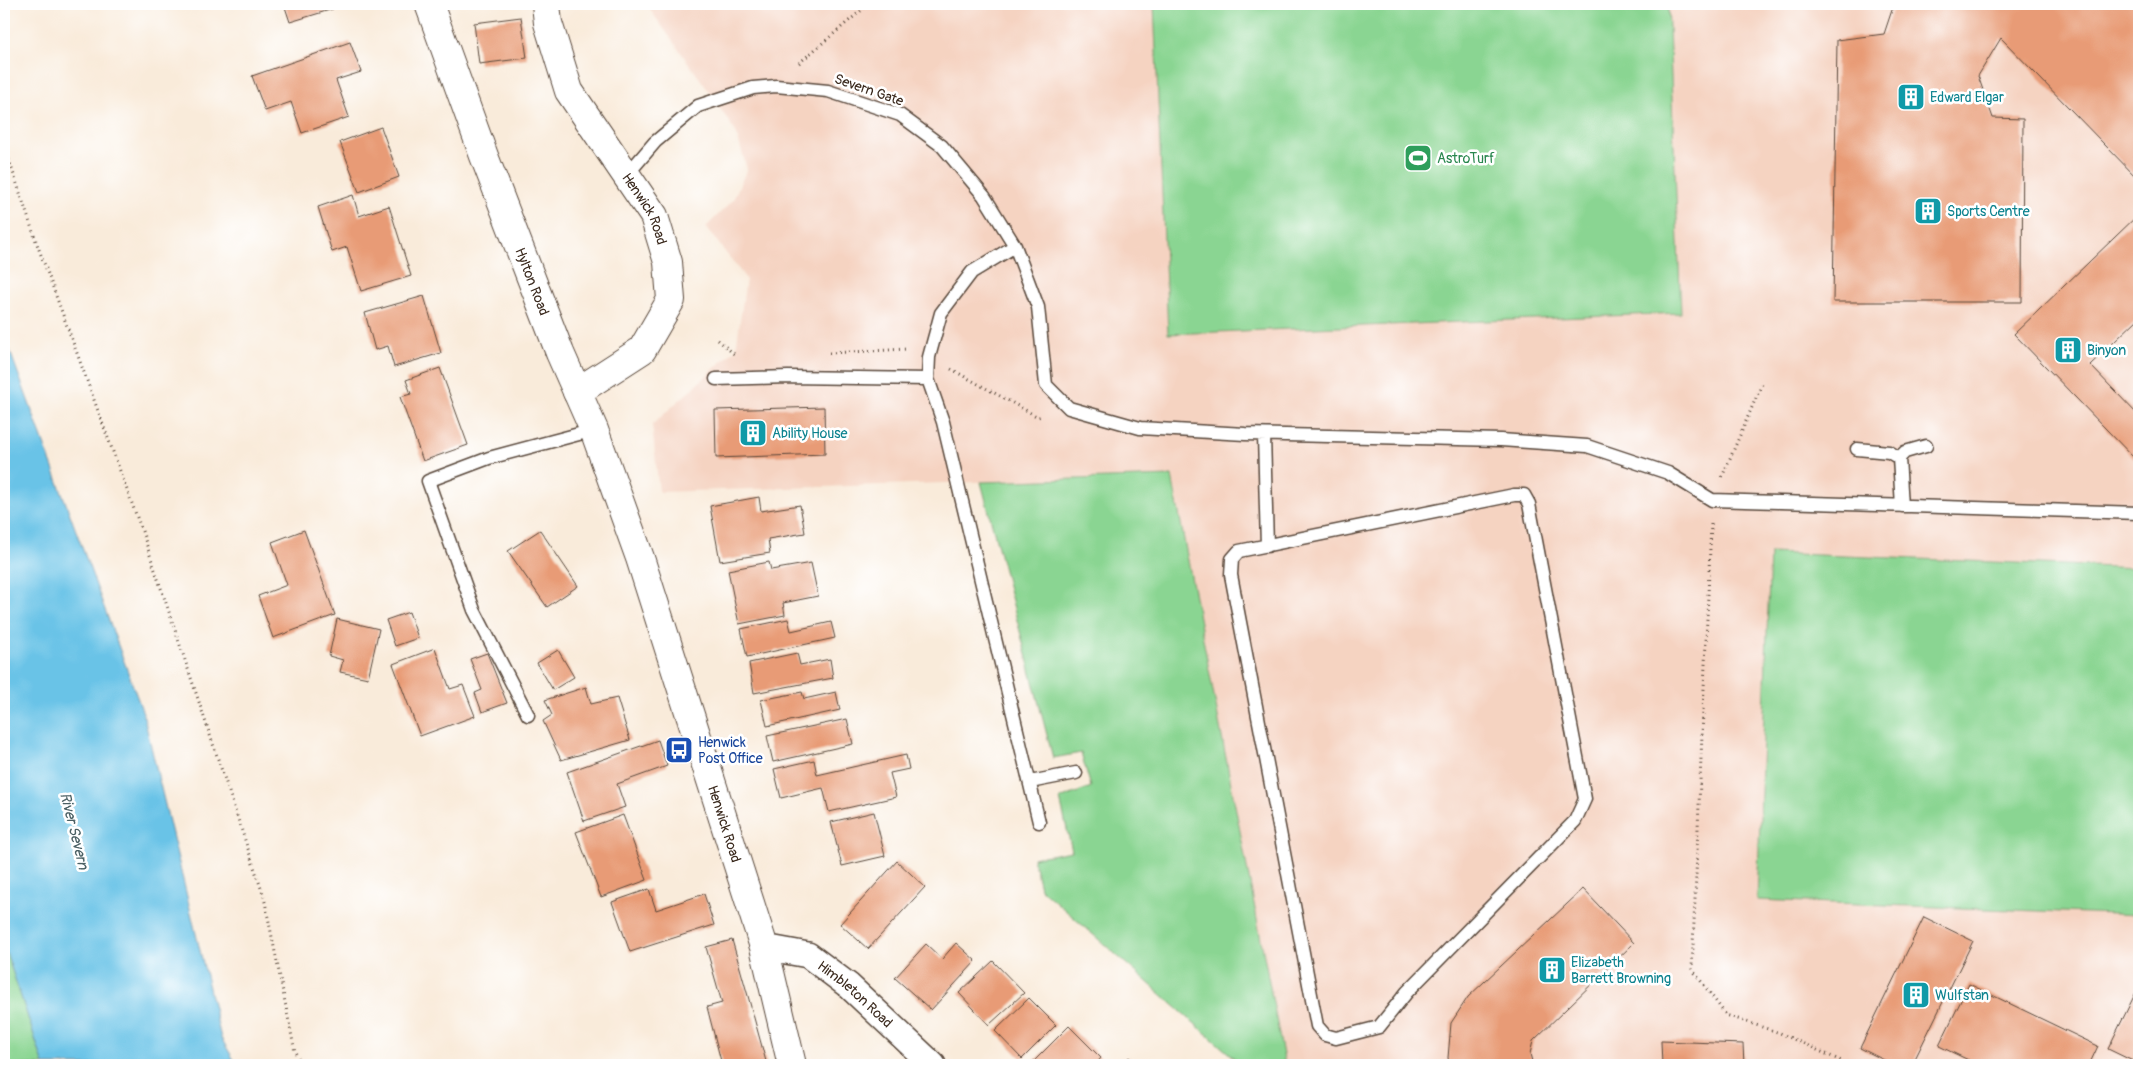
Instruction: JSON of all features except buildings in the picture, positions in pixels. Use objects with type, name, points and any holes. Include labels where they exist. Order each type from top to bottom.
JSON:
[{"type":"main road","name":"Hylton Road","points":[[429,4],[484,156],[577,392],[594,430],[640,558]]},
{"type":"main road","name":"Henwick Road","points":[[546,4],[548,23],[569,92],[625,177],[654,216],[668,262],[670,300],[642,350],[577,392]]},
{"type":"main road","name":"Henwick Road","points":[[640,558],[764,948],[792,1065]]},
{"type":"street","name":"Himbleton Road","points":[[764,948],[808,955],[849,986],[933,1065]]},
{"type":"lane","name":"Severn Gate","points":[[625,177],[654,142],[698,106],[754,88],[776,86],[828,91],[900,115],[942,146],[984,196],[1015,246],[1038,307],[1046,385],[1069,408],[1140,428],[1264,435],[1501,440],[1587,446],[1668,473],[1712,500]]},
{"type":"lane","points":[[1015,246],[972,272],[940,312],[929,357],[928,379],[945,431],[1039,822]]},
{"type":"lane","points":[[716,379],[788,377],[928,379]]},
{"type":"lane","points":[[528,715],[474,610],[428,481],[488,458],[594,430]]},
{"type":"lane","points":[[1264,435],[1267,546]]},
{"type":"lane","points":[[1902,506],[1899,458],[1904,452],[1926,446]]},
{"type":"lane","points":[[1857,449],[1889,452],[1899,458]]},
{"type":"lane","points":[[1514,495],[1524,495],[1529,504],[1585,799],[1576,822],[1407,992],[1378,1027],[1336,1038],[1325,1035],[1316,1026],[1231,575],[1232,559],[1239,552],[1267,546],[1514,495]]},
{"type":"lane","points":[[1712,500],[2139,513]]},
{"type":"lane","points":[[1030,782],[1076,773]]},
{"type":"path","points":[[776,86],[777,68],[792,69],[869,4]]},
{"type":"path","points":[[4,145],[37,244],[142,530],[264,897],[295,1052],[302,1065]]},
{"type":"path","points":[[1762,384],[1712,500],[1692,969],[1726,1015],[1780,1033],[1850,1065]]},
{"type":"shaded area","points":[[646,4],[2139,4],[2139,1065],[1285,1065],[1172,476],[659,492],[652,425],[736,349],[746,279],[706,227],[733,200],[747,169],[736,132]]},
{"type":"green space","name":"AstroTurf","points":[[1154,4],[1668,4],[1681,313],[1168,334]]},
{"type":"green space","points":[[1172,476],[1285,1065],[1242,1065],[1040,888],[1033,858],[1072,851],[1060,799],[1091,787],[1081,753],[1053,758],[981,482]]},
{"type":"green space","points":[[1770,553],[2139,568],[2139,915],[1757,900]]},
{"type":"green space","points":[[4,946],[44,1065],[4,1065]]},
{"type":"water","name":"River Severn","points":[[4,335],[143,713],[221,1038],[237,1065],[44,1065],[4,946]]},
{"type":"place","name":"Edward Elgar","points":[[1911,97]]},
{"type":"place","name":"AstroTurf","points":[[1418,158]]},
{"type":"place","name":"Sports Centre","points":[[1928,211]]},
{"type":"place","name":"Binyon","points":[[2068,350]]},
{"type":"place","name":"Ability House","points":[[753,433]]},
{"type":"place","name":"Henwick Post Office","points":[[679,750]]},
{"type":"place","name":"Elizabeth Barrett Browning","points":[[1552,970]]},
{"type":"place","name":"Wulfstan","points":[[1916,995]]}]
